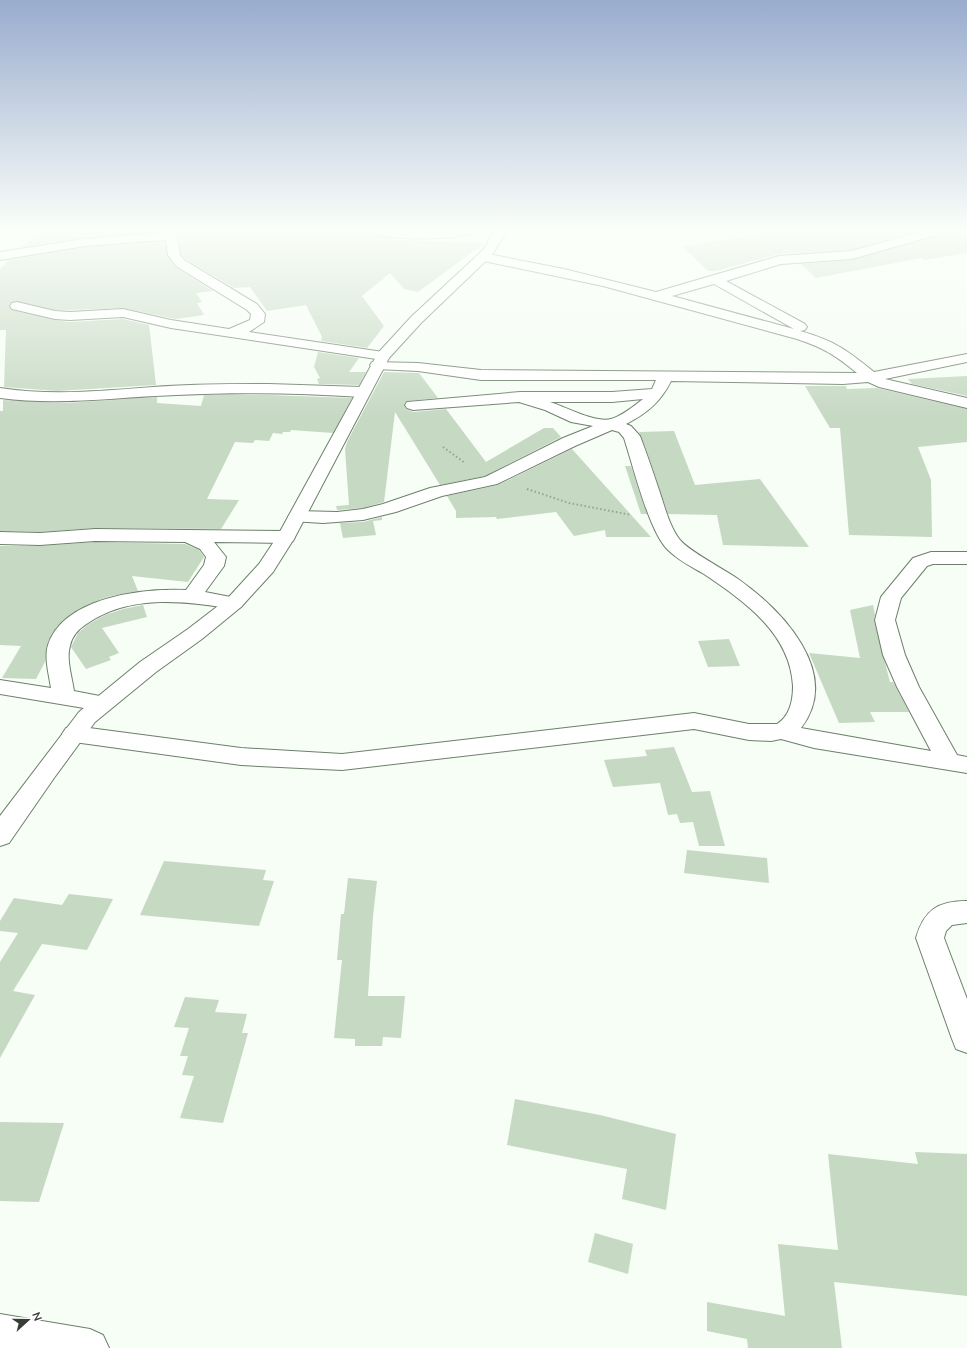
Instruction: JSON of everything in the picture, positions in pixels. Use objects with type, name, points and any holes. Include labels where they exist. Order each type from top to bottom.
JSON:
[{"type":"street","points":[[228,292],[252,306],[258,314],[257,322],[232,332]]},
{"type":"street","points":[[0,836],[74,734],[102,703],[234,603],[266,568],[286,537],[362,392],[380,361],[416,320],[446,292]]},
{"type":"street","points":[[638,292],[772,327],[826,344]]},
{"type":"street","points":[[654,296],[670,292]]},
{"type":"street","points":[[738,292],[778,314],[849,358],[870,377],[884,384],[967,403]]},
{"type":"street","points":[[17,306],[55,315],[70,316],[123,313],[171,324],[232,332],[380,361],[480,375],[843,379],[870,377],[967,358]]},
{"type":"street","points":[[297,517],[335,518],[358,515],[401,504],[435,492],[497,478],[568,442],[614,425],[647,405],[658,393],[666,376]]},
{"type":"street","points":[[0,392],[28,398],[66,399],[230,387],[290,388],[362,392]]},
{"type":"street","points":[[412,404],[520,397],[612,397],[658,393]]},
{"type":"street","points":[[520,397],[577,419],[614,425],[626,429],[632,436],[652,494],[659,520],[665,534],[675,546],[742,591],[764,608],[781,627],[794,648],[803,672],[804,697],[798,718],[782,731]]},
{"type":"street","points":[[0,538],[40,539],[95,535],[286,537]]},
{"type":"street","points":[[188,536],[207,544],[216,557],[214,566],[191,597]]},
{"type":"street","points":[[958,764],[908,687],[894,655],[885,620],[891,597],[920,562],[931,558],[967,558]]},
{"type":"street","points":[[63,697],[58,646],[65,632],[78,619],[98,610],[130,601],[161,596],[191,597],[234,603]]},
{"type":"street","points":[[0,687],[102,703]]},
{"type":"street","points":[[74,734],[177,749],[308,762],[342,762],[694,721],[714,723],[735,729],[761,733],[782,731],[814,740],[958,764]]},
{"type":"street","points":[[967,912],[944,915],[933,925],[930,938],[967,1039]]},
{"type":"street","points":[[0,1333],[90,1348]]},
{"type":"path","points":[[443,447],[468,466],[497,478],[569,503],[659,520]]},
{"type":"building","points":[[0,292],[205,292],[196,293],[202,302],[197,303],[204,315],[176,319],[123,308],[55,310],[17,301],[12,302],[9,305],[12,310],[55,320],[70,322],[123,319],[149,325],[156,385],[57,391],[4,387],[6,330],[0,330]]},
{"type":"building","points":[[253,292],[367,292],[362,296],[384,326],[367,348],[321,341],[322,337],[306,305],[267,311]]},
{"type":"building","points":[[318,352],[359,358],[349,372],[366,372],[359,385],[319,384],[317,379],[320,378],[314,367]]},
{"type":"building","points":[[384,372],[419,373],[438,398],[407,401],[404,404],[406,409],[413,412],[446,409],[486,462],[544,428],[553,428],[561,437],[485,476],[440,485],[395,412],[384,502],[363,508],[337,510],[336,506],[349,505],[345,449],[347,442]]},
{"type":"building","points":[[967,376],[967,396],[912,384],[908,379]]},
{"type":"building","points":[[805,386],[846,386],[847,389],[877,388],[967,409],[967,442],[918,447],[931,480],[932,537],[849,535],[840,428],[830,428]]},
{"type":"building","points":[[204,395],[269,395],[352,398],[333,433],[291,430],[290,432],[283,432],[282,434],[273,433],[269,441],[255,440],[253,443],[235,442],[207,499],[239,500],[221,529],[95,528],[40,532],[0,531],[0,411],[3,411],[3,400],[66,403],[157,397],[157,403],[201,406]]},
{"type":"building","points":[[674,431],[695,485],[760,479],[809,547],[723,545],[717,515],[668,514],[639,432]]},
{"type":"building","points":[[572,449],[651,537],[606,537],[605,530],[574,536],[556,512],[497,519],[496,517],[456,518],[456,511],[447,496],[498,485]]},
{"type":"building","points":[[625,466],[631,466],[647,514],[641,514]]},
{"type":"building","points":[[382,517],[382,520],[373,521],[376,535],[343,538],[340,523],[363,522]]},
{"type":"building","points":[[95,542],[185,544],[199,550],[204,557],[188,582],[132,576],[138,591],[107,597],[87,605],[70,615],[56,628],[47,645],[45,662],[36,679],[2,678],[21,646],[0,645],[0,546],[40,546]]},
{"type":"building","points":[[143,605],[147,617],[102,628],[119,653],[109,657],[111,660],[86,669],[71,647],[78,633],[89,624],[105,615],[123,609]]},
{"type":"building","points":[[873,605],[875,615],[874,620],[890,682],[893,682],[909,712],[870,712],[875,722],[839,723],[809,653],[860,658],[850,610]]},
{"type":"building","points":[[729,639],[740,666],[708,667],[698,641]]},
{"type":"building","points":[[674,747],[692,792],[710,791],[725,846],[699,846],[693,822],[680,823],[677,814],[668,815],[660,783],[613,787],[604,760],[647,756],[645,750]]},
{"type":"building","points":[[687,850],[767,858],[769,883],[684,873]]},
{"type":"building","points":[[164,861],[266,870],[263,880],[274,881],[259,926],[140,915]]},
{"type":"building","points":[[348,878],[377,881],[373,916],[368,996],[405,996],[401,1038],[383,1037],[382,1046],[355,1046],[355,1039],[334,1038],[342,960],[337,960],[341,914],[344,914]]},
{"type":"building","points":[[69,894],[113,899],[87,950],[42,944],[13,991],[35,995],[0,1058],[0,962],[18,933],[0,931],[0,921],[14,898],[62,905]]},
{"type":"building","points":[[185,997],[219,1000],[215,1012],[247,1014],[242,1033],[248,1033],[223,1123],[180,1118],[194,1076],[182,1075],[188,1056],[180,1056],[189,1028],[174,1027]]},
{"type":"building","points":[[515,1099],[600,1115],[676,1134],[666,1210],[622,1199],[627,1169],[507,1145]]},
{"type":"building","points":[[0,1122],[64,1123],[39,1202],[0,1201]]},
{"type":"building","points":[[915,1152],[967,1154],[967,1296],[834,1282],[842,1348],[748,1348],[747,1339],[707,1331],[707,1302],[785,1316],[778,1244],[838,1250],[828,1154],[918,1164]]},
{"type":"building","points":[[595,1233],[633,1244],[628,1274],[588,1262]]}]
